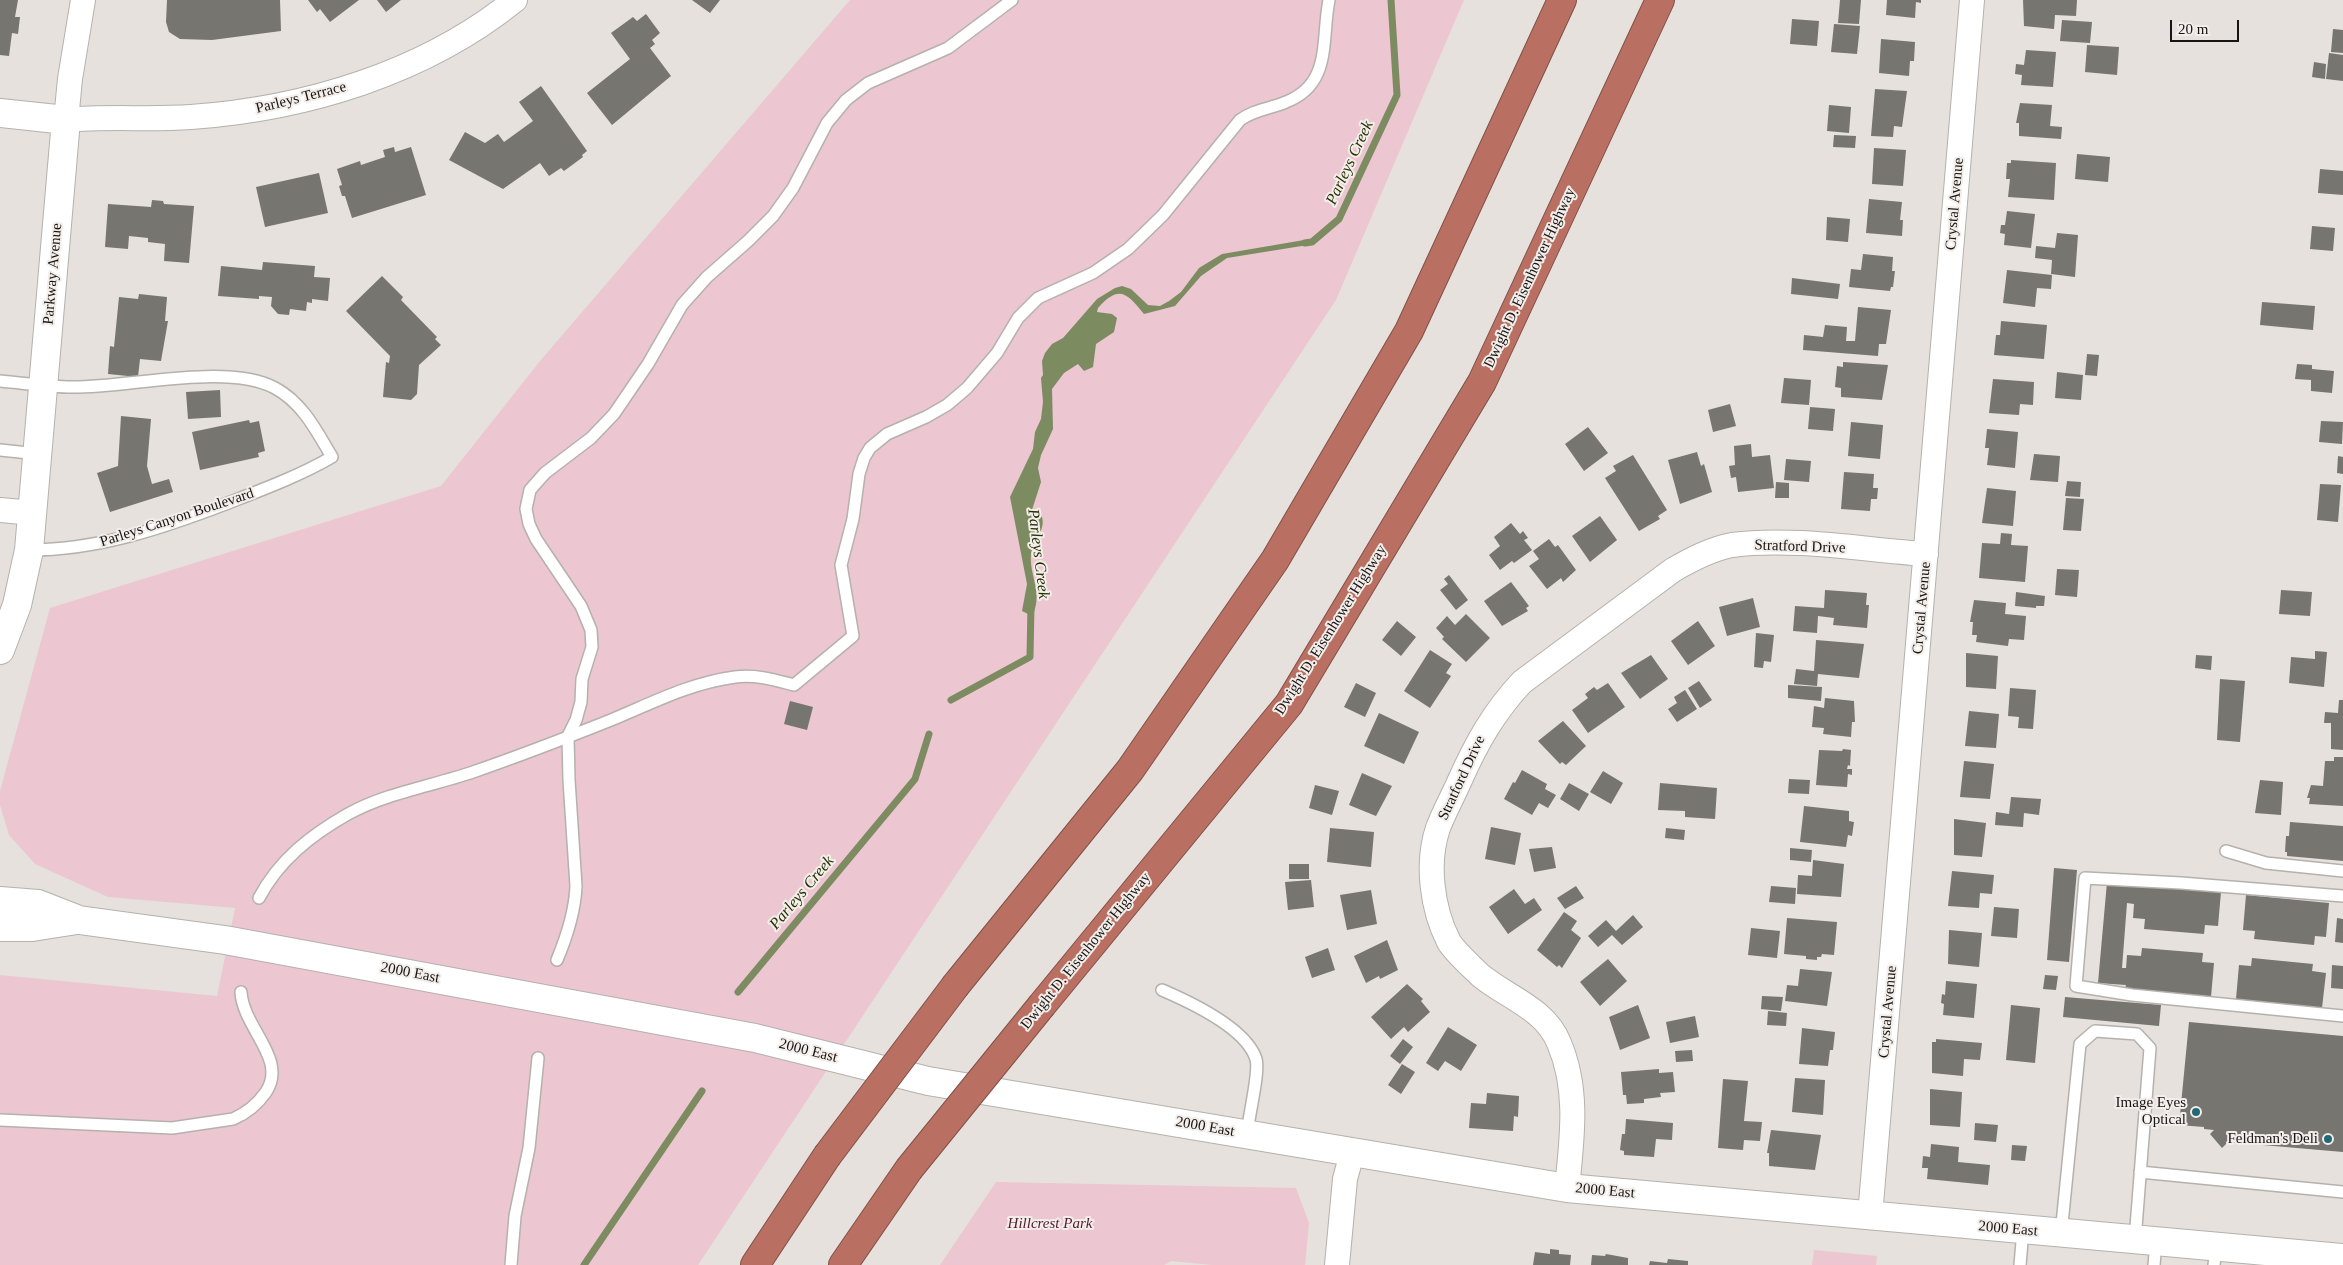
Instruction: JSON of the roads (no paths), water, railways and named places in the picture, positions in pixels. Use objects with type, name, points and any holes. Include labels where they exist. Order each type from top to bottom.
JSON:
[{"type":"highway","points":[[755,1265],[827,1156],[956,985],[1130,770],[1275,560],[1409,331],[1562,0]]},
{"type":"highway","name":"Dwight D. Eisenhower Highway","points":[[843,1265],[909,1169],[1289,704],[1482,382],[1660,0]]},
{"type":"street","name":"Parkway Avenue","points":[[28,550],[70,79],[83,0]]},
{"type":"street","name":"Parleys Terrace","points":[[66,120],[108,116],[189,117],[234,113],[321,95],[364,82],[427,55],[474,28],[515,0]]},
{"type":"street","name":"Crystal Avenue","points":[[1870,1216],[1972,0]]},
{"type":"street","points":[[0,113],[66,120]]},
{"type":"street","points":[[0,510],[32,513]]},
{"type":"street","name":"Stratford Drive","points":[[1567,1188],[1574,1113],[1571,1077],[1559,1041],[1543,1020],[1524,1004],[1481,975],[1450,943],[1435,906],[1432,866],[1438,829],[1479,739],[1505,701],[1522,682],[1673,570],[1699,555],[1731,546],[1778,543],[1926,554]]},
{"type":"street","points":[[0,650],[17,605],[28,550]]},
{"type":"street","name":"2000 East","points":[[0,901],[38,904],[79,920],[225,940],[755,1038],[928,1081],[1567,1188],[2023,1230],[2061,1234],[2149,1249],[2215,1256],[2328,1260]]},
{"type":"street","name":"2000 East","points":[[0,927],[32,927],[79,920]]},
{"type":"street","points":[[1336,1265],[1344,1187],[1352,1153]]},
{"type":"lane","points":[[557,960],[567,936],[575,901],[576,886],[568,780],[568,736],[576,720],[581,702],[582,679],[592,647],[591,630],[581,606],[536,539],[529,524],[526,509],[530,490],[545,472],[591,438],[614,414],[648,364],[682,304],[707,277],[773,216],[792,188],[828,123],[846,100],[868,83],[948,48],[1012,0]]},
{"type":"lane","points":[[259,898],[270,878],[287,858],[316,834],[371,803],[472,772],[568,736],[672,692],[737,677],[758,677],[794,685],[854,636],[841,565],[853,519],[859,474],[864,458],[870,448],[887,434],[926,417],[946,405],[967,388],[996,353],[1018,318],[1038,298],[1093,273],[1128,249],[1163,215],[1240,120],[1250,112],[1277,106],[1297,98],[1307,90],[1321,68],[1329,0]]},
{"type":"lane","name":"Parleys Canyon Boulevard","points":[[28,550],[58,550],[123,539],[203,513],[289,480],[332,458],[310,421],[294,401],[275,388],[257,380],[240,377],[211,377],[72,388],[43,384]]},
{"type":"lane","points":[[0,380],[43,384]]},
{"type":"lane","points":[[0,450],[38,454]]},
{"type":"lane","points":[[2226,852],[2266,863],[2343,871]]},
{"type":"lane","points":[[2343,896],[2181,883],[2085,878],[2076,986],[2132,995],[2343,1016]]},
{"type":"lane","points":[[1162,990],[1193,1004],[1243,1038],[1256,1060],[1247,1135]]},
{"type":"lane","points":[[0,1120],[172,1128],[233,1120],[259,1102],[268,1089],[273,1074],[271,1060],[242,1006],[241,992]]},
{"type":"lane","points":[[2061,1234],[2080,1044],[2095,1031],[2136,1034],[2150,1048],[2140,1172],[2149,1249]]},
{"type":"lane","points":[[510,1265],[515,1216],[529,1148],[538,1058]]},
{"type":"lane","points":[[2140,1172],[2343,1192]]},
{"type":"lane","points":[[2020,1265],[2023,1230]]},
{"type":"waterway","name":"Parleys Creek","points":[[1305,243],[1312,242],[1339,219],[1397,95],[1391,0]]},
{"type":"waterway","name":"Parleys Creek","points":[[951,700],[1030,657],[1031,605]]},
{"type":"waterway","name":"Parleys Creek","points":[[738,992],[915,779],[929,734]]},
{"type":"waterway","name":"Parleys Creek","points":[[584,1265],[702,1091]]},
{"type":"place","name":"Image Eyes Optical","points":[[2196,1112]]},
{"type":"place","name":"Feldman's Deli","points":[[2328,1139]]},
{"type":"park label","name":"Hillcrest Park","points":[[1050,1224]]}]
